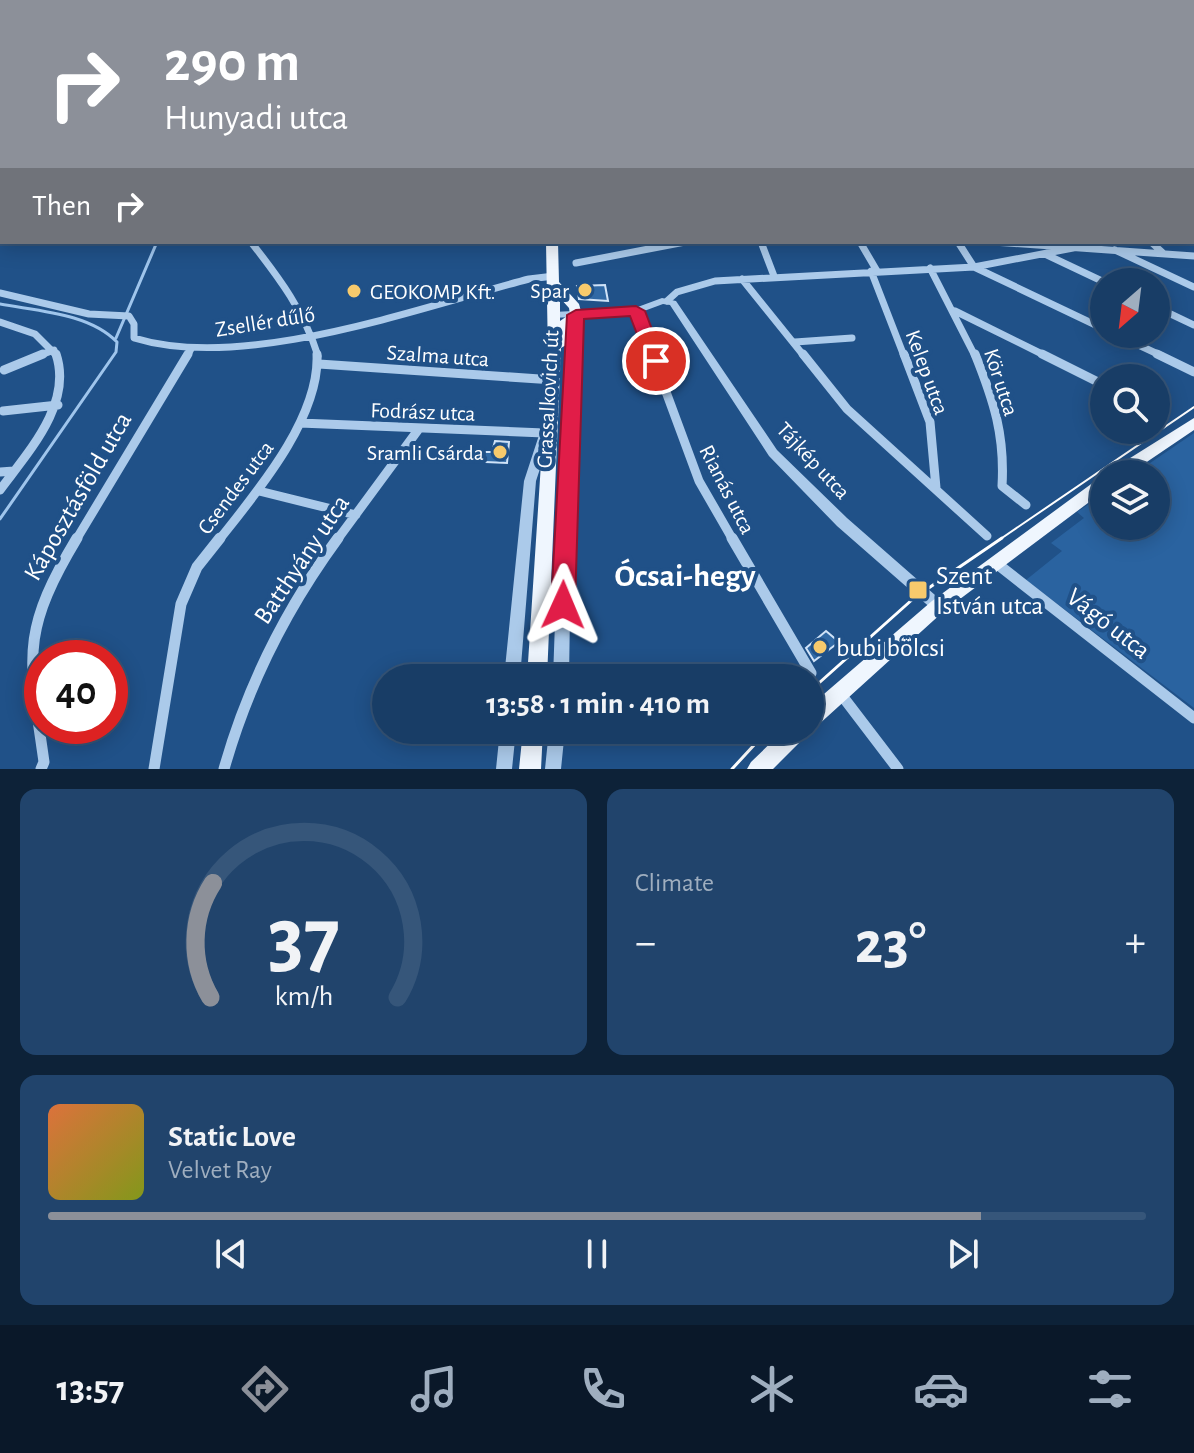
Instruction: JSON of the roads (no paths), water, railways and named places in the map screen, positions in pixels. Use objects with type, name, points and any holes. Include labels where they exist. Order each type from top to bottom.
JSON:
[{"type":"main road","name":"Grassalkovich út","points":[[538,664],[548,426],[555,356],[552,244]]},
{"type":"main road","points":[[554,280],[575,307],[576,315],[565,324],[555,356]]},
{"type":"main road","points":[[1138,460],[1194,423]]},
{"type":"main road","points":[[824,706],[946,600],[1090,493]]},
{"type":"main road","points":[[530,769],[532,744]]},
{"type":"main road","points":[[758,769],[784,744]]},
{"type":"street","name":"Csendes utca","points":[[154,769],[186,590],[206,556],[276,468],[313,394],[319,364],[298,303],[253,244]]},
{"type":"street","points":[[576,263],[662,244]]},
{"type":"street","points":[[762,244],[774,276]]},
{"type":"street","name":"Kelep utca","points":[[861,244],[930,422],[936,489]]},
{"type":"street","points":[[959,244],[974,267],[1090,322]]},
{"type":"street","points":[[1045,244],[1194,256]]},
{"type":"street","points":[[1153,244],[1164,254]]},
{"type":"street","points":[[576,315],[636,311],[667,301],[677,292],[693,285],[774,276],[974,267],[1047,255],[1071,245]]},
{"type":"street","points":[[1115,250],[1194,287]]},
{"type":"street","points":[[1047,255],[1090,275]]},
{"type":"street","name":"Kör utca","points":[[930,268],[955,311],[976,358],[1004,449],[1002,486],[1026,505]]},
{"type":"street","name":"Zsellér dűlő","points":[[0,293],[89,314],[129,316],[134,324],[132,334],[138,341],[160,348],[191,349],[311,334],[529,279],[554,280]]},
{"type":"street","points":[[742,279],[847,409],[987,536]]},
{"type":"street","name":"Tájkép utca","points":[[667,301],[678,307],[773,453],[842,522],[923,592],[946,600]]},
{"type":"street","name":"Rianás utca","points":[[636,311],[699,481],[806,664]]},
{"type":"street","points":[[955,311],[1090,378]]},
{"type":"street","points":[[1170,314],[1194,325]]},
{"type":"street","name":"Grassalkovich út","points":[[553,315],[576,315],[566,484],[561,664]]},
{"type":"street","points":[[0,490],[58,405],[62,377],[60,361],[54,350],[37,335],[1,323]]},
{"type":"street","points":[[795,342],[852,338]]},
{"type":"street","points":[[1144,348],[1194,372]]},
{"type":"street","name":"Káposztásföld utca","points":[[41,769],[44,762],[29,661],[33,623],[49,585],[191,349]]},
{"type":"street","points":[[4,370],[54,350]]},
{"type":"street","name":"Szalma utca","points":[[319,364],[554,380]]},
{"type":"street","points":[[3,411],[58,405]]},
{"type":"street","name":"Fodrász utca","points":[[300,423],[418,430],[548,426]]},
{"type":"street","name":"Grassalkovich út","points":[[513,664],[530,481],[548,426]]},
{"type":"street","name":"Batthyány utca","points":[[224,769],[241,706],[286,611],[418,430]]},
{"type":"street","points":[[0,472],[14,471]]},
{"type":"street","points":[[259,491],[356,515]]},
{"type":"street","name":"Vágó utca","points":[[996,562],[1194,718]]},
{"type":"street","points":[[839,692],[898,769]]},
{"type":"street","points":[[504,769],[507,744]]},
{"type":"street","points":[[553,769],[556,744]]},
{"type":"waterway","points":[[116,338],[156,244]]},
{"type":"waterway","points":[[0,304],[77,319],[105,332],[117,342],[116,352],[0,519]]},
{"type":"tram line","points":[[999,540],[1194,407]]},
{"type":"tram line","points":[[824,678],[914,598],[1002,538]]},
{"type":"tram line","points":[[732,769],[755,744]]},
{"type":"place","name":"Spar","points":[[585,290]]},
{"type":"place","name":"GEOKOMP Kft.","points":[[354,291]]},
{"type":"place","name":"Sramli Csárda","points":[[500,452]]},
{"type":"place","name":"Szent István utca","points":[[918,590]]},
{"type":"place","name":"bubi bölcsi","points":[[820,647]]},
{"type":"district","name":"Ócsai-hegy","points":[[685,575]]}]
